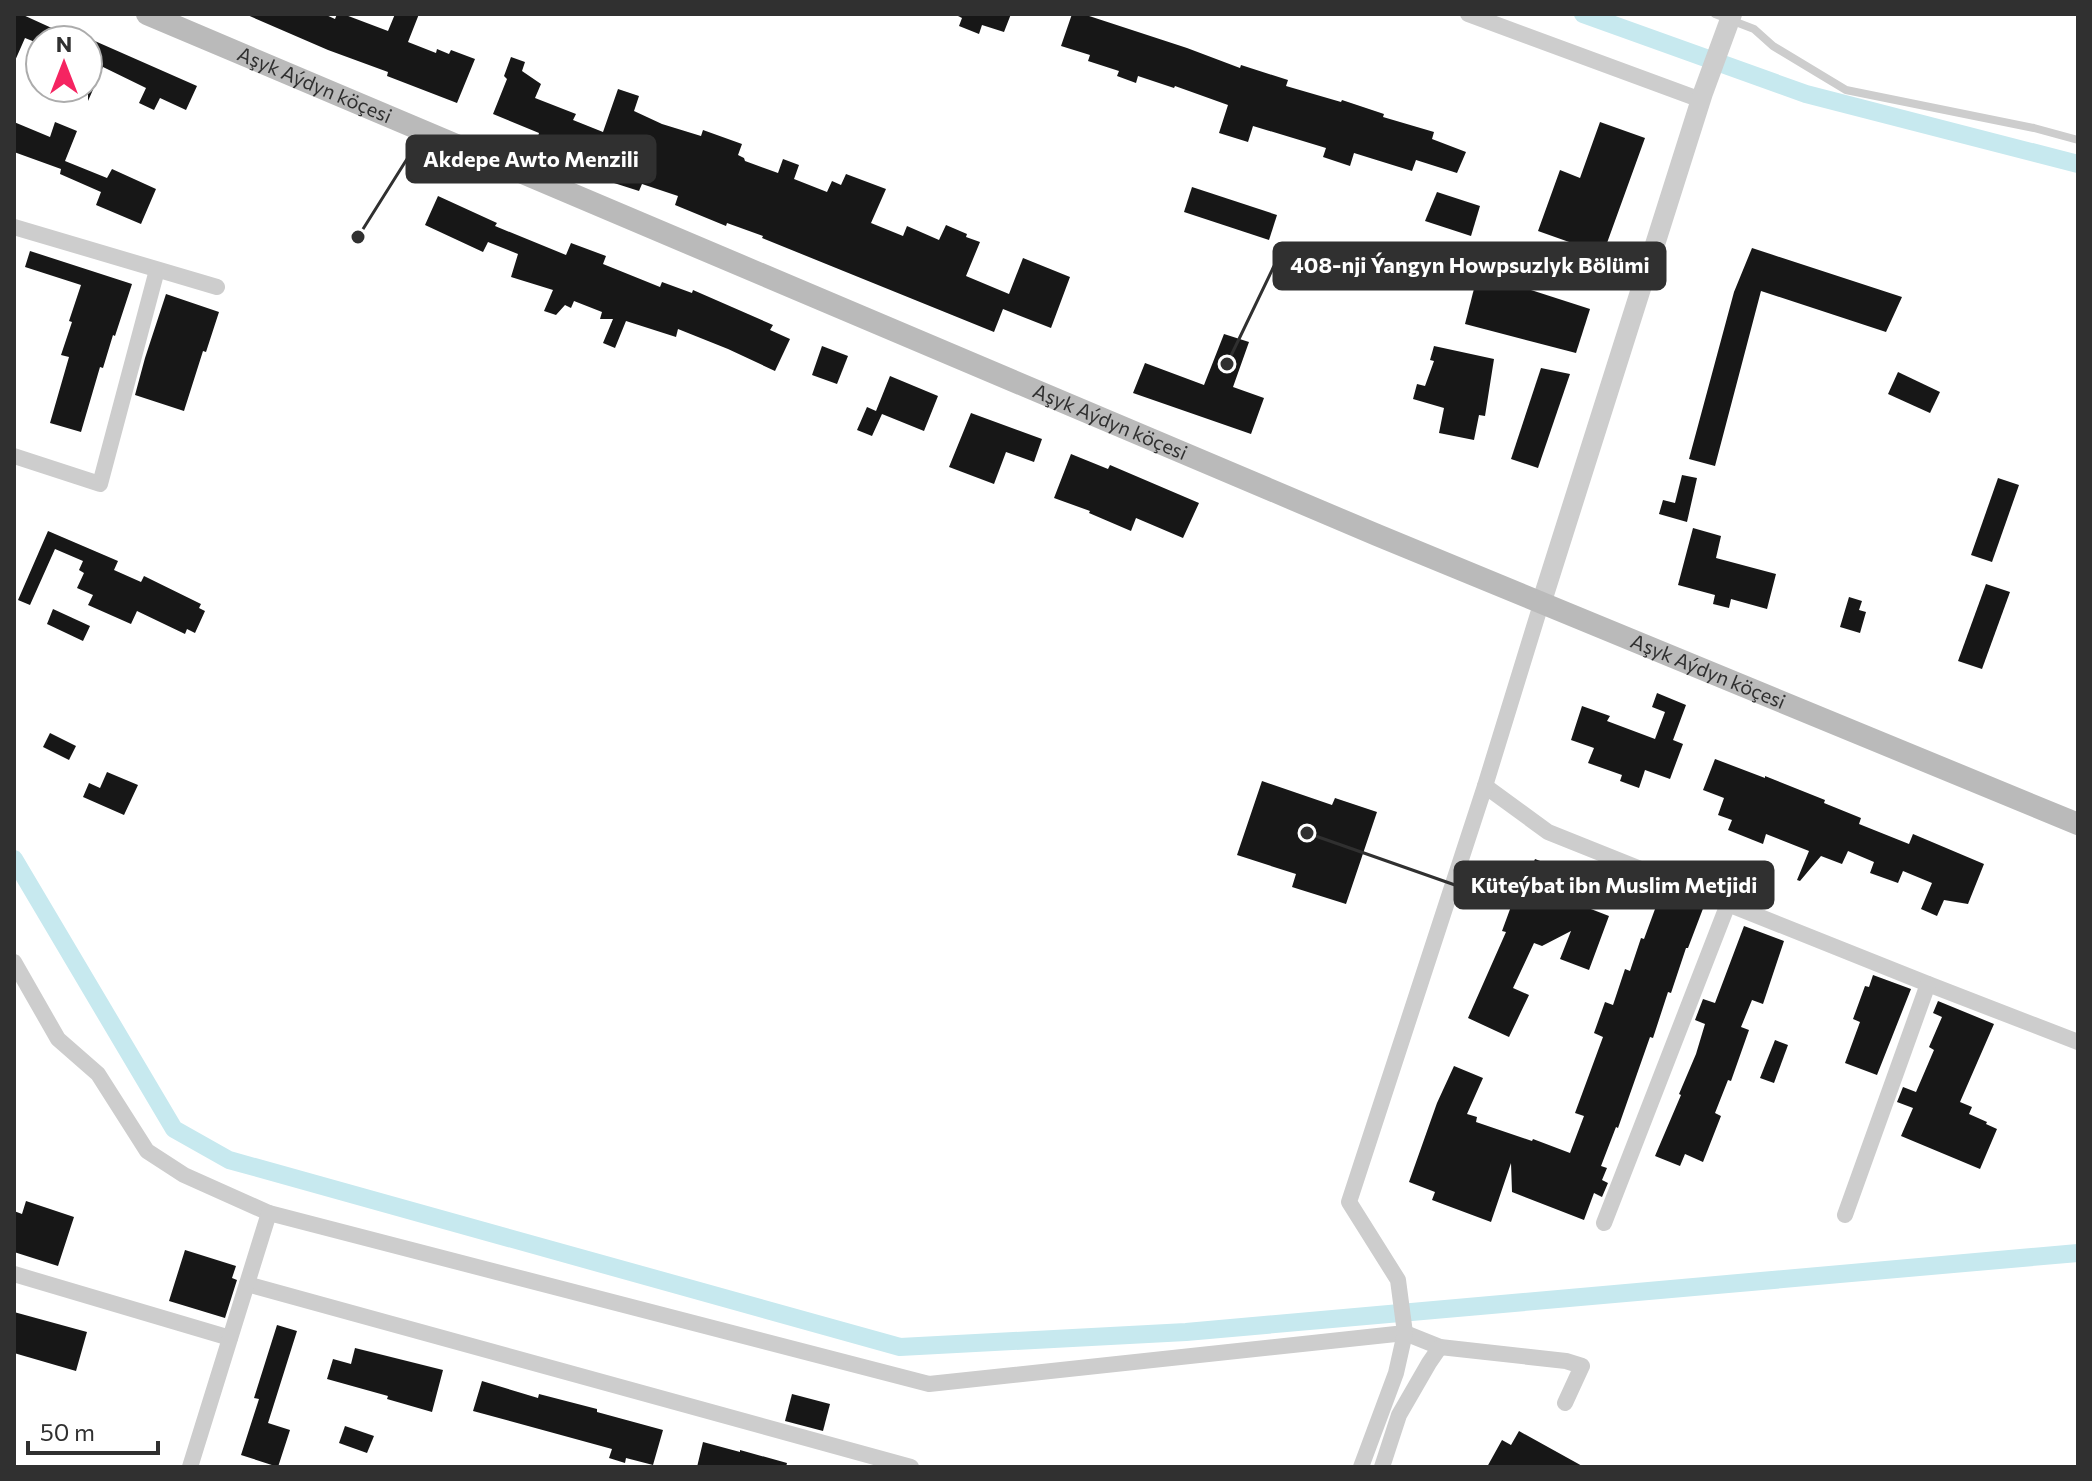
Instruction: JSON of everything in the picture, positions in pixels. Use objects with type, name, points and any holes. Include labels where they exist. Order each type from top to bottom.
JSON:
[{"type":"main road","name":"Aşyk Aýdyn köçesi","points":[[147,14],[1377,535],[2077,822]]},
{"type":"street","points":[[1468,14],[1702,96]]},
{"type":"street","points":[[1361,1467],[1396,1373],[1405,1333],[1398,1280],[1349,1202],[1485,786],[1726,18]]},
{"type":"street","points":[[14,227],[217,287]]},
{"type":"street","points":[[14,456],[100,484],[157,270]]},
{"type":"street","points":[[1485,786],[1548,832],[2078,1042]]},
{"type":"street","points":[[1604,1223],[1728,904]]},
{"type":"street","points":[[14,962],[58,1039],[98,1074],[147,1151],[184,1175],[269,1213],[929,1384],[1405,1333],[1440,1347],[1566,1361],[1582,1366],[1565,1403]]},
{"type":"street","points":[[1845,1215],[1928,984]]},
{"type":"street","points":[[190,1467],[269,1213]]},
{"type":"street","points":[[14,1274],[230,1338]]},
{"type":"street","points":[[247,1284],[911,1467]]},
{"type":"street","points":[[1382,1467],[1399,1415],[1440,1347]]},
{"type":"lane","points":[[1726,18],[1754,29],[1773,46],[1846,90],[2034,128],[2078,140]]},
{"type":"building","points":[[17,14],[21,14],[43,24],[24,24],[24,40],[14,63],[14,20]]},
{"type":"building","points":[[245,14],[324,14],[335,19],[337,14],[343,14],[388,31],[395,14],[419,14],[408,42],[436,53],[437,49],[449,54],[451,50],[475,59],[457,103]]},
{"type":"building","points":[[958,14],[1011,14],[1004,32],[982,25],[979,34],[959,26],[962,18]]},
{"type":"building","points":[[1072,14],[1083,14],[1240,68],[1241,65],[1288,80],[1286,86],[1342,100],[1384,114],[1383,117],[1434,132],[1432,139],[1466,152],[1457,173],[1416,160],[1412,171],[1354,153],[1350,166],[1323,157],[1326,148],[1253,126],[1248,142],[1219,133],[1228,105],[1138,76],[1136,83],[1117,76],[1119,71],[1088,61],[1090,55],[1061,46]]},
{"type":"building","points":[[104,45],[197,86],[186,110],[160,98],[154,110],[139,103],[146,88],[104,67]]},
{"type":"building","points":[[511,57],[525,62],[522,71],[541,84],[535,98],[576,114],[573,120],[603,132],[618,89],[639,96],[634,111],[701,136],[703,130],[742,144],[738,155],[745,161],[778,173],[783,159],[799,165],[794,179],[827,192],[832,181],[841,185],[846,174],[886,189],[871,223],[903,236],[907,226],[939,240],[946,225],[967,234],[966,237],[980,242],[966,276],[1009,294],[1023,258],[1070,277],[1051,328],[1003,309],[994,332],[763,236],[727,223],[726,226],[675,205],[678,196],[642,184],[639,191],[614,183],[618,170],[586,162],[536,143],[539,133],[493,114],[507,79],[504,76]]},
{"type":"building","points":[[14,122],[50,137],[55,122],[77,131],[65,161],[107,178],[112,169],[156,189],[141,224],[96,205],[101,192],[60,174],[61,169],[14,152]]},
{"type":"building","points":[[1600,122],[1645,138],[1603,254],[1538,231],[1560,170],[1580,178]]},
{"type":"building","points":[[1192,187],[1277,215],[1269,240],[1184,212]]},
{"type":"building","points":[[1437,192],[1480,206],[1471,236],[1425,221]]},
{"type":"building","points":[[438,196],[497,223],[495,226],[566,255],[571,243],[606,256],[603,264],[660,287],[662,282],[692,293],[693,290],[773,325],[770,330],[790,339],[775,371],[678,329],[676,337],[626,321],[615,348],[603,343],[613,319],[600,319],[602,312],[574,301],[571,308],[565,305],[556,315],[544,311],[553,290],[511,277],[518,254],[488,242],[483,252],[425,225]]},
{"type":"building","points":[[1752,248],[1902,297],[1886,332],[1761,291],[1715,466],[1689,459],[1734,292]]},
{"type":"building","points":[[30,251],[132,284],[103,368],[100,367],[81,432],[50,423],[69,357],[61,355],[81,285],[25,267]]},
{"type":"building","points":[[1478,273],[1590,309],[1576,353],[1465,324]]},
{"type":"building","points":[[166,294],[219,312],[184,411],[135,395]]},
{"type":"building","points":[[1224,334],[1249,342],[1233,387],[1264,398],[1251,434],[1133,393],[1145,363],[1204,385]]},
{"type":"building","points":[[822,346],[848,356],[837,384],[812,375]]},
{"type":"building","points":[[1434,346],[1494,359],[1485,416],[1479,415],[1474,440],[1439,433],[1444,408],[1413,399],[1417,384],[1425,386],[1434,361],[1430,360]]},
{"type":"building","points":[[1541,368],[1570,374],[1538,468],[1511,459]]},
{"type":"building","points":[[1898,372],[1940,392],[1930,413],[1888,394]]},
{"type":"building","points":[[890,376],[938,396],[924,431],[882,414],[872,436],[857,430],[867,407],[876,411]]},
{"type":"building","points":[[971,413],[1042,439],[1034,462],[1006,452],[994,484],[949,467]]},
{"type":"building","points":[[1071,454],[1108,469],[1110,465],[1199,503],[1183,538],[1136,518],[1131,531],[1054,498]]},
{"type":"building","points":[[1682,475],[1697,478],[1687,522],[1659,514],[1663,500],[1675,503]]},
{"type":"building","points":[[1998,478],[2019,485],[1992,562],[1971,555]]},
{"type":"building","points":[[1693,528],[1721,536],[1716,558],[1776,574],[1767,609],[1731,599],[1729,608],[1713,604],[1715,595],[1678,585]]},
{"type":"building","points":[[48,531],[118,561],[114,570],[141,582],[144,576],[201,604],[199,608],[205,611],[195,633],[187,629],[185,634],[137,611],[131,624],[88,605],[93,595],[77,588],[84,573],[79,570],[83,561],[55,549],[30,605],[18,600]]},
{"type":"building","points":[[1986,584],[2010,592],[1982,669],[1958,661]]},
{"type":"building","points":[[1849,597],[1862,601],[1859,610],[1866,612],[1860,633],[1840,627]]},
{"type":"building","points":[[53,609],[90,626],[83,641],[47,624]]},
{"type":"building","points":[[1657,693],[1686,705],[1673,740],[1683,744],[1670,779],[1645,770],[1639,788],[1620,781],[1622,775],[1588,763],[1594,748],[1571,740],[1582,706],[1610,716],[1607,721],[1655,739],[1665,712],[1652,707]]},
{"type":"building","points":[[50,733],[76,746],[69,760],[43,747]]},
{"type":"building","points":[[1715,759],[1825,800],[1824,803],[1861,818],[1859,824],[1909,844],[1913,834],[1984,864],[1968,904],[1944,900],[1937,916],[1921,909],[1932,883],[1903,871],[1898,883],[1870,873],[1874,862],[1848,851],[1842,864],[1821,856],[1800,881],[1797,880],[1809,851],[1766,834],[1763,844],[1728,830],[1732,820],[1718,815],[1724,798],[1703,790]]},
{"type":"building","points":[[107,772],[138,785],[124,815],[83,797],[89,783],[100,788]]},
{"type":"building","points":[[1262,781],[1332,805],[1335,798],[1377,812],[1346,904],[1292,887],[1296,874],[1237,855]]},
{"type":"building","points":[[1535,859],[1561,869],[1552,894],[1609,916],[1589,970],[1560,959],[1571,931],[1542,946],[1534,943],[1513,988],[1529,995],[1509,1037],[1468,1018],[1506,932],[1502,931],[1520,882],[1525,884]]},
{"type":"building","points":[[1662,890],[1704,906],[1601,1166],[1607,1168],[1602,1180],[1608,1183],[1602,1197],[1594,1193],[1584,1220],[1512,1192],[1511,1163],[1491,1222],[1432,1200],[1435,1192],[1409,1182],[1437,1103],[1454,1066],[1483,1078],[1467,1114],[1477,1117],[1476,1122],[1570,1153],[1584,1116],[1575,1113],[1603,1037],[1594,1033],[1605,1002],[1613,1005],[1625,969],[1630,971]]},
{"type":"building","points":[[1744,926],[1784,941],[1763,1004],[1752,1000],[1741,1027],[1749,1030],[1731,1081],[1728,1080],[1715,1113],[1721,1116],[1703,1162],[1685,1154],[1680,1166],[1655,1156],[1696,1054],[1705,1024],[1695,1020],[1703,999],[1715,1003]]},
{"type":"building","points":[[1873,975],[1911,989],[1877,1075],[1845,1063],[1860,1022],[1853,1019],[1865,986],[1869,987]]},
{"type":"building","points":[[1938,1001],[1994,1024],[1960,1102],[1972,1107],[1969,1114],[1997,1129],[1980,1169],[1901,1136],[1913,1108],[1897,1102],[1903,1087],[1916,1092],[1934,1050],[1929,1047],[1942,1017],[1933,1013]]},
{"type":"building","points":[[1775,1040],[1788,1045],[1774,1083],[1760,1078]]},
{"type":"building","points":[[26,1201],[74,1217],[58,1266],[14,1252],[14,1211],[22,1214]]},
{"type":"building","points":[[185,1250],[236,1266],[232,1278],[237,1280],[225,1318],[169,1301]]},
{"type":"building","points":[[14,1312],[87,1332],[76,1371],[14,1353]]},
{"type":"building","points":[[277,1325],[297,1331],[268,1423],[290,1430],[278,1467],[241,1455],[259,1399],[254,1398]]},
{"type":"building","points":[[355,1348],[443,1370],[432,1412],[327,1379],[333,1359],[351,1364]]},
{"type":"building","points":[[482,1381],[538,1398],[539,1394],[597,1409],[597,1412],[663,1430],[653,1465],[626,1458],[625,1463],[609,1458],[612,1449],[473,1411]]},
{"type":"building","points":[[792,1394],[830,1404],[823,1431],[785,1421]]},
{"type":"building","points":[[345,1426],[374,1436],[367,1453],[339,1443]]},
{"type":"building","points":[[1519,1431],[1584,1467],[1487,1467],[1502,1440],[1511,1445]]},
{"type":"building","points":[[703,1442],[787,1463],[786,1467],[697,1467]]},
{"type":"waterway","points":[[1583,14],[1806,94],[2078,164]]},
{"type":"waterway","points":[[14,859],[174,1129],[229,1160],[900,1347],[1186,1332],[2078,1253]]},
{"type":"place","name":"Akdepe Awto Menzili","points":[[358,237]]},
{"type":"place","name":"408-nji Ýangyn Howpsuzlyk Bölümi","points":[[1227,364]]},
{"type":"place","name":"Küteýbat ibn Muslim Metjidi","points":[[1307,833]]}]
